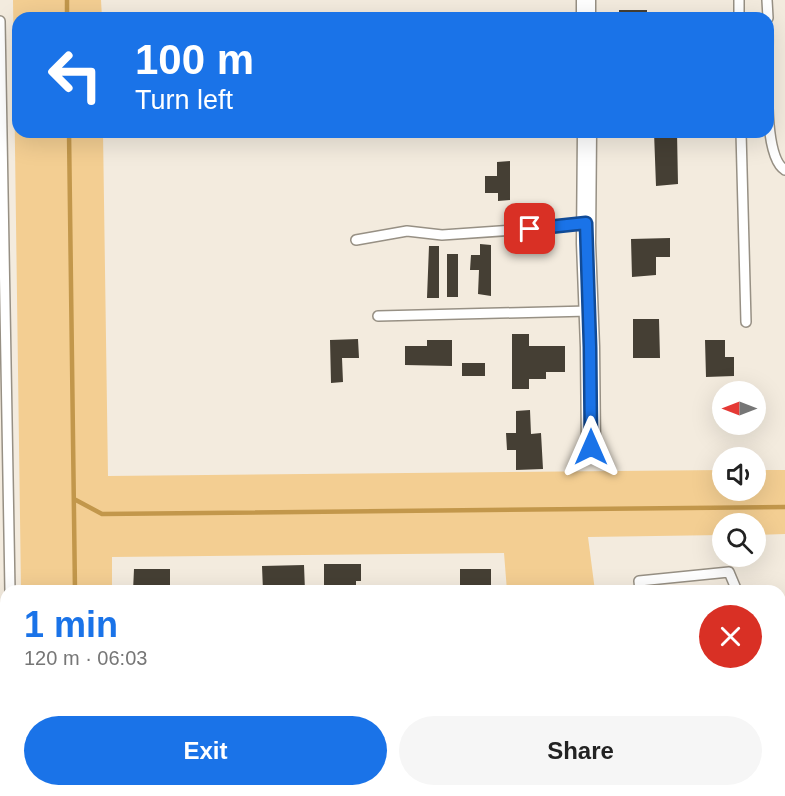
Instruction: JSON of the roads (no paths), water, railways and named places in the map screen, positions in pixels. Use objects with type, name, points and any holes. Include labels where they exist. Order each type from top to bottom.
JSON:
[{"type":"street","points":[[587,138],[586,223],[591,447]]},
{"type":"lane","points":[[0,21],[4,484],[10,585]]},
{"type":"lane","points":[[741,138],[746,322]]},
{"type":"lane","points":[[770,138],[774,155],[780,168],[785,171]]},
{"type":"lane","points":[[356,240],[407,231],[442,235],[586,223]]},
{"type":"lane","points":[[378,316],[589,311]]},
{"type":"lane","points":[[639,585],[639,581],[729,572],[734,585]]},
{"type":"waterway","points":[[67,0],[67,12]]},
{"type":"waterway","points":[[69,138],[75,585]]},
{"type":"waterway","points":[[74,499],[102,514],[785,507]]}]
